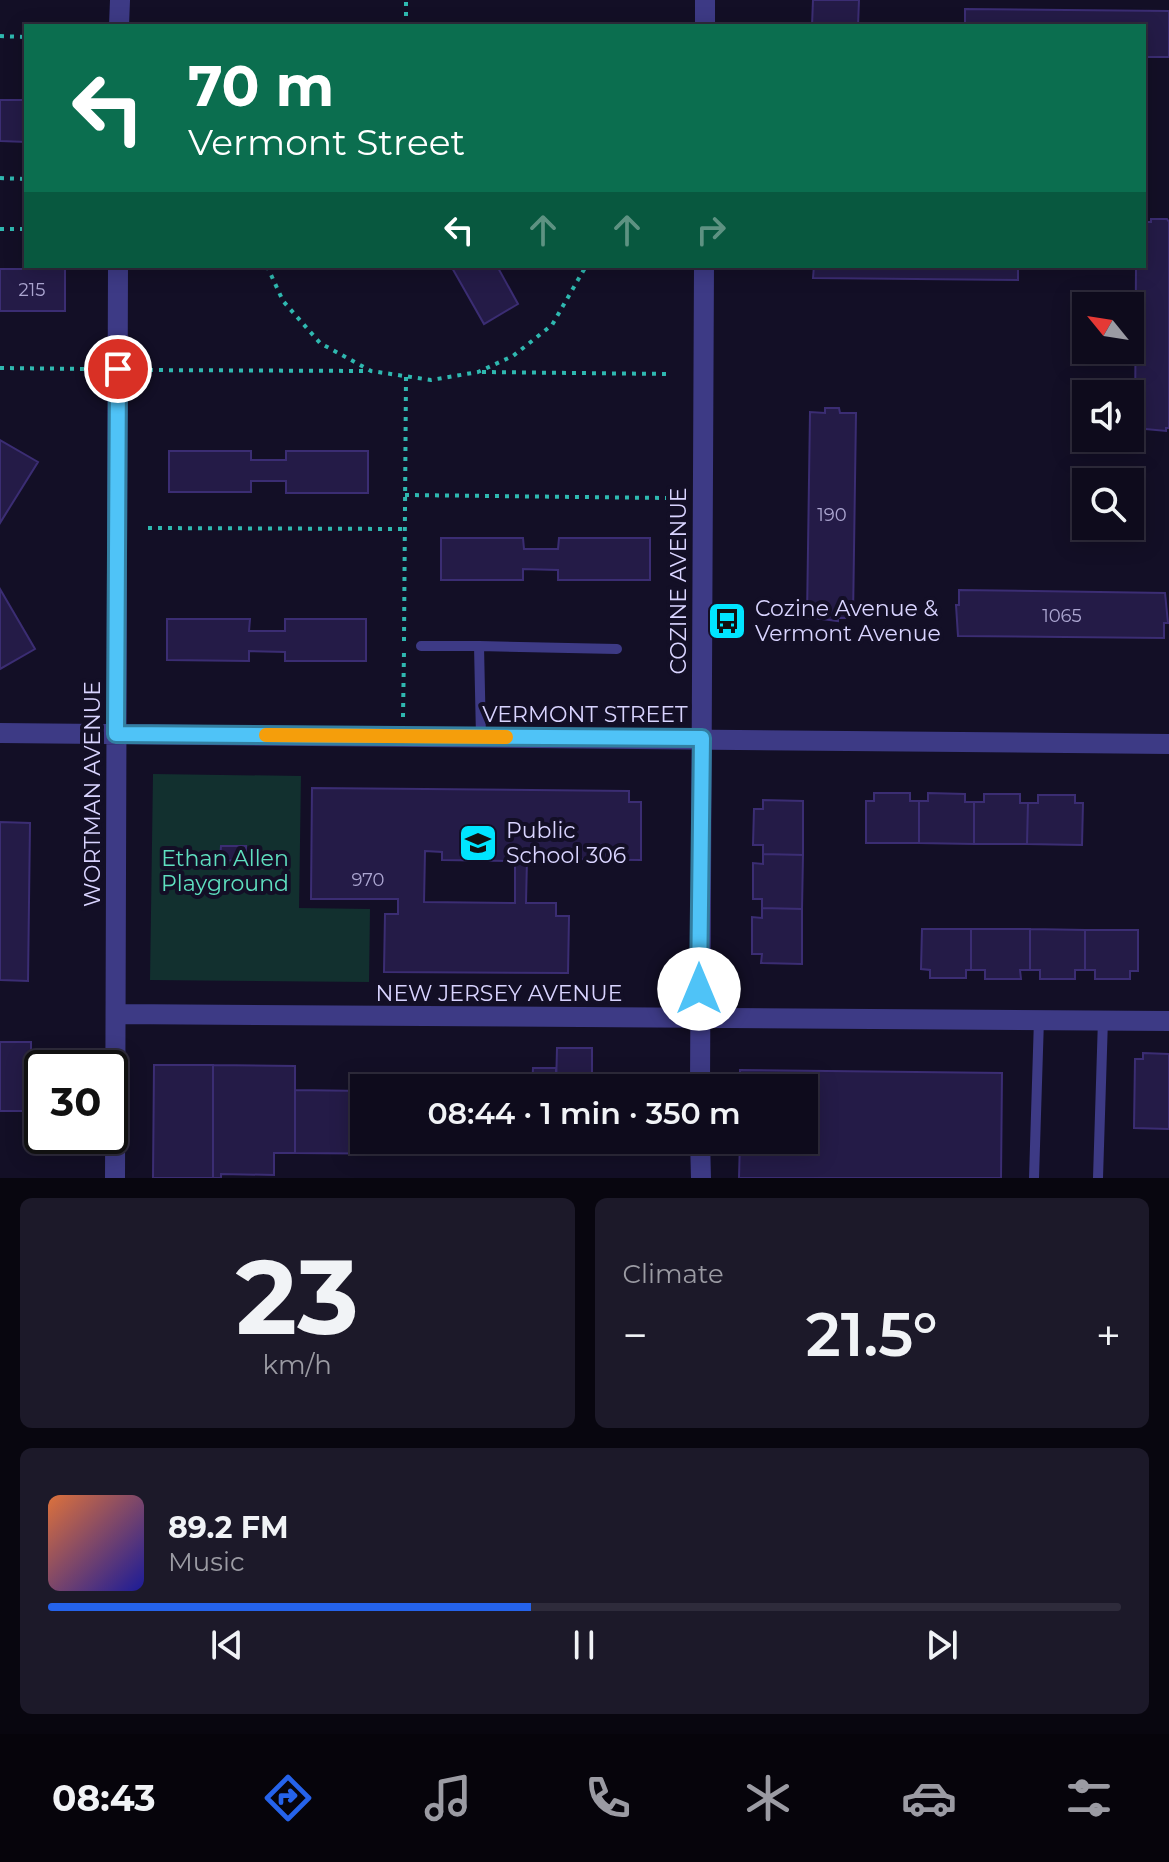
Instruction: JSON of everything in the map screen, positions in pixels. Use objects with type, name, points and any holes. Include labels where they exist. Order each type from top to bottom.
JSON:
[{"type":"street","points":[[119,24],[120,0]]},
{"type":"street","points":[[705,0],[705,24]]},
{"type":"street","name":"WORTMAN AVENUE","points":[[115,1178],[118,268]]},
{"type":"street","name":"COZINE AVENUE","points":[[700,1074],[704,268]]},
{"type":"street","name":"VERMONT STREET","points":[[0,733],[1169,744]]},
{"type":"street","name":"NEW JERSEY AVENUE","points":[[116,1014],[1169,1021]]},
{"type":"street","points":[[700,1154],[701,1178]]},
{"type":"lane","points":[[421,646],[617,649]]},
{"type":"lane","points":[[479,646],[481,737]]},
{"type":"lane","points":[[1034,1178],[1039,1019]]},
{"type":"lane","points":[[1098,1178],[1103,1019]]},
{"type":"path","points":[[406,0],[406,24]]},
{"type":"path","points":[[0,36],[24,37]]},
{"type":"path","points":[[0,178],[24,179]]},
{"type":"path","points":[[0,229],[24,229]]},
{"type":"path","points":[[268,268],[283,301],[320,343],[371,371]]},
{"type":"path","points":[[478,372],[513,356],[552,325],[585,268]]},
{"type":"path","points":[[0,368],[88,369]]},
{"type":"path","points":[[139,370],[371,371],[431,380],[478,372],[668,374]]},
{"type":"path","points":[[403,736],[406,376]]},
{"type":"path","points":[[405,495],[666,498]]},
{"type":"path","points":[[148,528],[404,529]]},
{"type":"green space","name":"Ethan Allen Playground","points":[[153,774],[301,776],[299,908],[370,909],[369,982],[150,980]]},
{"type":"building","points":[[813,0],[859,0],[858,24],[812,24]]},
{"type":"building","points":[[965,9],[1169,11],[1169,57],[1146,57],[1146,24],[965,24]]},
{"type":"building","points":[[0,100],[24,100],[24,142],[0,141]]},
{"type":"building","points":[[1167,219],[1169,222],[1169,428],[1166,431],[1144,429],[1144,380],[1135,380],[1135,364],[1144,364],[1144,292],[1136,292],[1136,268],[1146,268],[1146,222]]},
{"type":"building","points":[[452,268],[498,268],[518,304],[484,324]]},
{"type":"building","points":[[814,268],[1018,268],[1018,280],[813,278]]},
{"type":"building","points":[[0,269],[65,269],[65,311],[0,311]]},
{"type":"building","points":[[825,408],[839,408],[840,413],[856,413],[853,618],[838,618],[838,621],[807,617],[810,412],[825,413]]},
{"type":"building","points":[[0,440],[38,462],[0,523]]},
{"type":"building","points":[[169,451],[251,451],[251,460],[286,460],[286,451],[368,451],[368,493],[286,493],[286,481],[251,481],[251,492],[169,492]]},
{"type":"building","points":[[441,538],[523,538],[524,549],[558,549],[559,538],[650,538],[650,580],[558,580],[558,570],[523,569],[523,580],[441,580]]},
{"type":"building","points":[[0,589],[35,649],[0,669]]},
{"type":"building","points":[[959,590],[1165,593],[1168,623],[1164,623],[1164,638],[958,636],[956,605],[959,605]]},
{"type":"building","points":[[167,619],[250,619],[249,631],[285,631],[285,619],[366,619],[366,661],[285,661],[285,652],[249,651],[249,661],[167,660]]},
{"type":"building","points":[[312,788],[629,791],[629,802],[641,802],[641,860],[527,859],[526,903],[556,903],[556,916],[569,916],[568,973],[384,972],[385,914],[398,914],[398,899],[311,899]],"holes":[[[425,851],[442,852],[442,860],[515,861],[515,903],[424,902]]]},
{"type":"building","points":[[874,793],[910,793],[910,801],[919,801],[919,843],[866,843],[866,801],[874,801]]},
{"type":"building","points":[[928,793],[965,794],[965,802],[974,802],[974,844],[919,843],[919,801],[928,801]]},
{"type":"building","points":[[984,794],[1020,794],[1020,803],[1028,803],[1027,844],[974,844],[974,802],[984,802]]},
{"type":"building","points":[[1038,795],[1075,795],[1075,803],[1083,803],[1082,845],[1027,844],[1028,803],[1038,803]]},
{"type":"building","points":[[763,800],[803,801],[803,855],[763,854],[763,845],[753,845],[754,809],[763,809]]},
{"type":"building","points":[[0,822],[30,823],[28,981],[0,980]]},
{"type":"building","points":[[221,846],[246,846],[246,861],[220,860]]},
{"type":"building","points":[[763,854],[803,855],[802,909],[762,908],[762,899],[753,899],[753,863],[763,864]]},
{"type":"building","points":[[762,908],[802,909],[802,964],[761,963],[762,954],[752,954],[752,917],[762,918]]},
{"type":"building","points":[[922,929],[971,929],[971,970],[966,970],[966,978],[930,978],[930,970],[921,969]]},
{"type":"building","points":[[971,929],[1030,929],[1030,970],[1020,970],[1021,979],[985,979],[985,970],[971,970]]},
{"type":"building","points":[[1030,929],[1085,930],[1085,970],[1075,970],[1075,979],[1040,979],[1040,970],[1030,970]]},
{"type":"building","points":[[1085,930],[1138,930],[1138,971],[1130,971],[1130,979],[1095,979],[1095,970],[1085,970]]},
{"type":"building","points":[[0,1042],[31,1042],[31,1050],[24,1050],[24,1111],[0,1111]]},
{"type":"building","points":[[557,1048],[592,1048],[592,1074],[556,1074]]},
{"type":"building","points":[[1143,1053],[1169,1054],[1169,1129],[1134,1128],[1135,1059],[1143,1059]]},
{"type":"building","points":[[154,1065],[213,1065],[213,1178],[153,1178]]},
{"type":"building","points":[[213,1065],[295,1066],[295,1153],[274,1153],[274,1175],[221,1174],[221,1178],[213,1178]]},
{"type":"building","points":[[533,1068],[556,1068],[556,1074],[533,1074]]},
{"type":"building","points":[[740,1070],[1002,1073],[1001,1178],[739,1178],[740,1154],[818,1154],[818,1074],[740,1074]]},
{"type":"building","points":[[295,1090],[350,1091],[350,1153],[295,1153]]},
{"type":"building","points":[[426,1154],[556,1154],[556,1155]]},
{"type":"slow traffic","points":[[266,735],[506,737]]},
{"type":"place","name":"Cozine Avenue & Vermont Avenue","points":[[727,621]]},
{"type":"place","name":"Public School 306","points":[[478,843]]},
{"type":"route","points":[[118,369],[116,734],[702,738],[699,989]]}]
